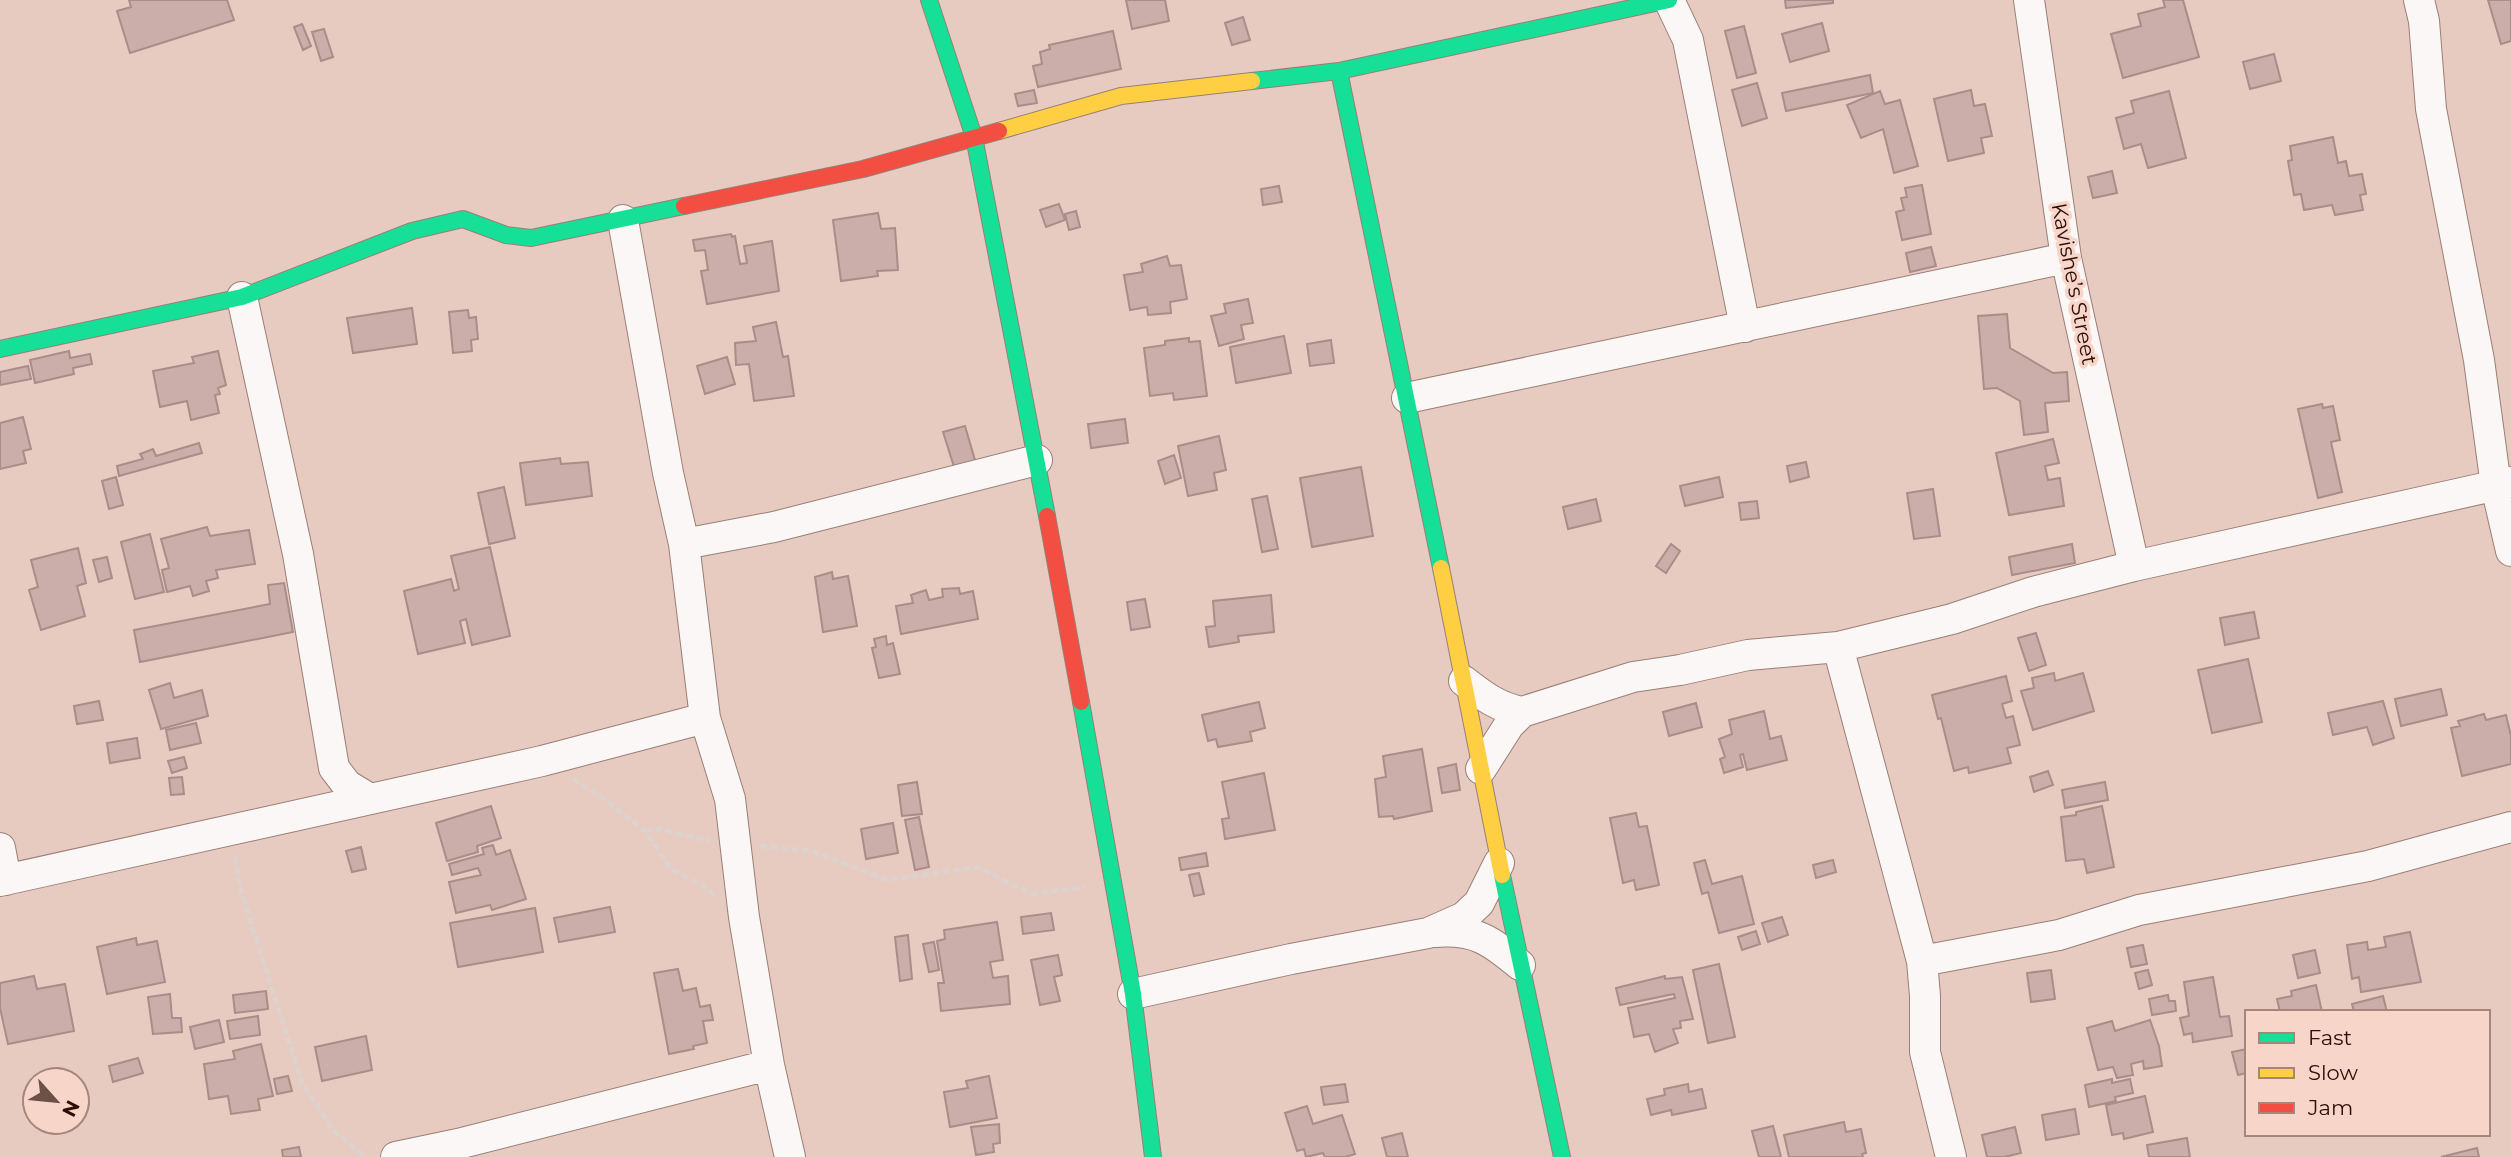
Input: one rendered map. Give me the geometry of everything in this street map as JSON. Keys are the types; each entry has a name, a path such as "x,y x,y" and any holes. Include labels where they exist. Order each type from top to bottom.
{"street":[{"path":"929,0 974,137 1037,460 1133,994 1153,1157"},
{"path":"0,349 242,296 412,231 463,219 506,234 531,237 863,169 1121,96 1339,71 1669,0 1688,40 1745,327"},
{"name":"Kavishe’s Street","path":"2029,0 2066,258 2134,566"},
{"path":"2419,0 2424,21 2431,109 2504,484 2511,551"},
{"path":"1339,71 1465,681 1499,863 1562,1157"},
{"path":"623,220 663,448 684,544 705,718 730,799 744,918 769,1065 790,1157"},
{"path":"1407,398 2066,258"},
{"path":"242,296 298,554 334,768 347,785 370,799"},
{"path":"684,544 774,527 1037,460"},
{"path":"1481,769 1509,724 1522,712 1633,677 1748,655 1838,647 1952,619 2033,592 2134,566 2504,484"},
{"path":"1838,647 1922,961 1925,1052 1951,1157"},
{"path":"1465,681 1489,700 1522,712"},
{"path":"0,848 3,880 542,761 705,718"},
{"path":"1922,961 2059,935 2140,910 2368,866 2511,827"},
{"path":"1428,933 1464,917 1479,903 1499,863"},
{"path":"1133,994 1291,959 1428,933 1459,931 1492,942 1520,965"},
{"path":"396,1157 453,1150 769,1065"}],"path":[{"path":"542,761 600,796 645,831 671,869 699,883 744,918"},
{"path":"645,831 657,829 714,842 812,851 887,880 977,867 1032,894 1072,891 1112,880"},
{"path":"231,831 241,891 302,1083 334,1131 366,1157"}],"building":[{"path":"129,0 227,0 234,20 130,53 117,11 131,7"},
{"path":"1126,0 1165,0 1169,21 1132,29"},
{"path":"1785,0 1833,0 1833,3 1786,8"},
{"path":"2163,0 2183,0 2199,57 2123,78 2111,34 2141,26 2138,14 2165,7"},
{"path":"2488,0 2511,0 2511,41 2501,44"},
{"path":"1243,17 1250,40 1232,45 1225,23"},
{"path":"1822,23 1829,51 1790,62 1782,34"},
{"path":"302,24 311,46 303,50 294,27"},
{"path":"1744,26 1756,73 1737,78 1725,31"},
{"path":"324,29 333,57 321,61 312,32"},
{"path":"1113,31 1121,69 1038,87 1033,66 1042,64 1040,52 1050,49 1049,45"},
{"path":"2274,54 2281,81 2250,89 2243,62"},
{"path":"1870,75 1873,93 1786,111 1782,93"},
{"path":"1757,83 1767,118 1742,126 1732,90"},
{"path":"1034,90 1037,103 1018,106 1015,94"},
{"path":"1971,90 1974,106 1985,104 1992,136 1981,138 1984,153 1948,161 1934,99"},
{"path":"1880,91 1885,104 1900,100 1918,166 1894,173 1883,129 1861,138 1847,105"},
{"path":"2169,91 2186,158 2148,168 2141,144 2124,149 2116,118 2134,113 2131,101"},
{"path":"2333,137 2338,163 2346,161 2349,176 2362,174 2366,194 2360,195 2363,210 2335,215 2332,205 2304,210 2301,194 2294,195 2288,161 2292,160 2290,146"},
{"path":"2112,171 2117,193 2093,198 2088,177"},
{"path":"1922,185 1931,234 1902,240 1896,212 1904,210 1901,198 1907,197 1905,188"},
{"path":"1279,186 1282,202 1263,205 1261,189"},
{"path":"1059,204 1065,220 1046,227 1040,210"},
{"path":"1076,211 1080,227 1069,230 1065,214"},
{"path":"878,213 881,229 895,228 898,270 877,271 878,276 841,281 833,220"},
{"path":"731,234 732,237 735,236 740,264 747,263 744,246 772,241 779,291 707,304 701,271 708,270 705,250 695,251 693,240"},
{"path":"1931,247 1936,266 1910,272 1906,253"},
{"path":"1167,256 1170,266 1181,265 1187,299 1170,302 1171,313 1148,315 1147,307 1130,310 1124,275 1143,272 1141,264"},
{"path":"1248,299 1253,323 1241,325 1244,339 1219,346 1211,316 1226,313 1224,304"},
{"path":"412,308 417,344 353,353 347,318"},
{"path":"468,310 469,318 476,317 478,339 471,340 472,351 453,353 449,312"},
{"path":"2007,314 2010,348 2053,373 2067,372 2069,401 2045,403 2048,432 2024,435 2020,401 1997,388 1984,389 1978,316"},
{"path":"776,322 783,357 788,356 794,396 754,401 749,364 736,365 735,343 756,341 753,327"},
{"path":"1284,336 1291,373 1236,383 1230,347"},
{"path":"1189,338 1189,342 1200,341 1207,396 1174,400 1173,393 1150,396 1144,348 1165,345 1165,341"},
{"path":"1331,340 1334,363 1310,366 1307,344"},
{"path":"69,351 70,358 90,354 92,364 73,368 74,374 35,383 30,360"},
{"path":"218,351 226,385 218,388 220,394 215,395 219,413 191,420 187,401 160,407 153,371 194,363 192,357"},
{"path":"727,357 735,384 705,394 697,366"},
{"path":"28,366 31,379 0,385 0,372"},
{"path":"2322,404 2323,408 2333,406 2340,440 2331,442 2342,492 2318,498 2298,409"},
{"path":"23,417 31,449 23,451 26,463 0,469 0,423"},
{"path":"1125,419 1128,443 1091,448 1088,424"},
{"path":"965,426 977,467 956,473 943,432"},
{"path":"1219,436 1226,470 1214,473 1217,490 1188,496 1178,446"},
{"path":"2053,439 2059,463 2045,466 2048,480 2060,478 2064,506 2009,515 1996,453"},
{"path":"199,443 202,453 119,476 117,466 143,459 140,454 153,449 156,456"},
{"path":"1174,455 1181,478 1165,484 1158,461"},
{"path":"560,458 561,464 588,462 592,496 526,505 520,463"},
{"path":"1806,462 1809,477 1790,482 1787,466"},
{"path":"1361,467 1373,536 1312,547 1300,478"},
{"path":"116,477 123,505 109,509 102,481"},
{"path":"1719,477 1723,497 1685,506 1680,486"},
{"path":"504,487 515,538 489,544 478,493"},
{"path":"1933,489 1940,536 1914,539 1907,493"},
{"path":"1267,496 1278,549 1262,552 1252,499"},
{"path":"1596,499 1601,521 1568,529 1563,507"},
{"path":"1757,501 1759,518 1741,520 1739,503"},
{"path":"207,527 210,536 249,530 255,564 216,570 218,578 206,581 209,591 193,596 190,586 167,592 162,570 169,568 161,539"},
{"path":"150,534 164,592 135,599 121,542"},
{"path":"1671,544 1680,551 1666,573 1656,566"},
{"path":"2072,544 2075,563 2012,575 2009,557"},
{"path":"490,547 510,636 472,645 466,619 460,621 465,643 418,654 404,591 451,579 454,591 459,589 451,556"},
{"path":"78,548 86,583 77,586 85,616 41,630 29,590 38,587 31,560"},
{"path":"107,557 112,578 99,582 93,560"},
{"path":"832,572 833,579 848,576 857,626 823,632 815,577"},
{"path":"284,583 293,632 140,662 134,630 270,604 268,585"},
{"path":"959,588 960,594 973,591 978,619 901,634 896,606 913,603 911,595 926,590 929,600 943,597 942,589"},
{"path":"1271,595 1274,632 1238,636 1239,642 1209,647 1206,627 1215,626 1213,601"},
{"path":"1145,599 1150,627 1131,630 1127,602"},
{"path":"2254,612 2259,638 2225,645 2220,618"},
{"path":"2036,633 2046,665 2029,671 2018,638"},
{"path":"886,636 887,645 893,643 900,674 879,678 872,648 876,647 874,639"},
{"path":"2248,659 2262,722 2212,733 2198,670"},
{"path":"2054,673 2055,681 2083,673 2094,711 2033,730 2021,691 2034,688 2032,678"},
{"path":"2006,676 2012,701 2002,704 2006,718 2013,716 2020,745 2007,748 2011,763 1969,773 1968,767 1954,771 1941,718 1938,719 1932,695"},
{"path":"170,683 174,698 202,690 208,716 161,729 149,690"},
{"path":"2441,689 2447,715 2401,726 2395,699"},
{"path":"99,701 103,720 77,724 74,706"},
{"path":"2383,701 2394,738 2373,745 2367,727 2333,735 2328,713"},
{"path":"1259,702 1265,728 1250,732 1252,741 1218,747 1216,739 1208,741 1202,715"},
{"path":"1696,703 1702,727 1669,736 1663,712"},
{"path":"1764,711 1770,739 1781,736 1787,760 1747,770 1743,754 1740,755 1743,767 1724,773 1720,759 1725,757 1719,739 1732,734 1729,720"},
{"path":"2484,714 2486,720 2506,715 2511,736 2511,764 2462,776 2451,728 2460,726 2458,721"},
{"path":"196,723 201,743 170,750 166,730"},
{"path":"137,738 140,758 110,763 107,743"},
{"path":"1422,749 1432,811 1394,819 1393,816 1379,817 1375,779 1386,777 1383,756"},
{"path":"184,757 187,768 172,773 168,761"},
{"path":"1456,764 1460,790 1442,793 1438,768"},
{"path":"2048,771 2053,785 2034,792 2030,777"},
{"path":"1264,773 1275,830 1225,839 1222,819 1229,818 1222,782"},
{"path":"182,777 184,794 171,795 169,778"},
{"path":"917,782 922,814 902,816 898,785"},
{"path":"2105,782 2108,800 2065,808 2062,790"},
{"path":"491,806 501,838 477,846 478,852 447,861 436,823"},
{"path":"2102,806 2114,867 2087,873 2084,859 2066,861 2061,817"},
{"path":"1636,813 1639,827 1647,826 1659,885 1636,890 1634,880 1623,883 1610,818"},
{"path":"919,817 929,867 915,870 905,820"},
{"path":"893,823 898,853 866,859 861,829"},
{"path":"493,845 496,855 510,850 526,899 492,910 490,905 456,913 449,882 481,875 478,868 452,875 449,864 484,854 482,848"},
{"path":"361,847 366,869 352,872 346,851"},
{"path":"1206,853 1208,866 1181,870 1179,858"},
{"path":"1705,860 1712,884 1742,876 1754,924 1719,933 1708,892 1702,894 1694,863"},
{"path":"1833,860 1836,872 1816,878 1813,865"},
{"path":"1199,873 1204,894 1194,896 1189,875"},
{"path":"610,907 615,932 559,942 554,918"},
{"path":"535,908 543,952 458,967 450,923"},
{"path":"1051,913 1054,930 1023,934 1021,917"},
{"path":"1782,917 1788,935 1768,942 1762,923"},
{"path":"997,922 1003,960 990,962 993,978 1008,976 1010,1004 941,1011 938,983 944,983 937,941 945,939 944,930"},
{"path":"1756,931 1760,944 1742,950 1738,937"},
{"path":"2410,932 2421,982 2361,992 2359,977 2352,979 2347,945 2367,942 2368,950 2386,947 2384,937"},
{"path":"908,935 912,979 900,981 895,937"},
{"path":"136,938 137,945 157,941 165,982 107,994 97,947"},
{"path":"934,942 939,970 929,972 923,944"},
{"path":"2143,945 2147,964 2131,967 2127,948"},
{"path":"2315,950 2320,973 2298,978 2293,955"},
{"path":"1058,955 1062,975 1054,977 1060,1001 1040,1005 1031,960"},
{"path":"1719,964 1735,1037 1708,1043 1693,970"},
{"path":"678,969 683,991 696,988 700,1007 710,1005 713,1020 703,1021 707,1043 693,1046 694,1049 669,1054 654,973"},
{"path":"2051,970 2055,999 2031,1002 2027,973"},
{"path":"2148,970 2152,985 2139,989 2135,973"},
{"path":"34,976 37,989 65,984 74,1031 8,1044 0,1008 0,983"},
{"path":"1665,976 1665,979 1682,977 1693,1019 1680,1021 1681,1028 1673,1029 1678,1043 1655,1052 1649,1034 1634,1037 1628,1008 1675,998 1674,994 1620,1005 1616,988"},
{"path":"2213,977 2220,1017 2229,1016 2232,1036 2193,1042 2192,1033 2184,1035 2180,1018 2189,1016 2184,982"},
{"path":"2316,985 2322,1010 2280,1010 2277,999 2292,996 2291,991"},
{"path":"266,991 268,1009 235,1013 233,995"},
{"path":"170,994 172,1018 181,1018 182,1032 153,1034 148,997"},
{"path":"2168,995 2169,1001 2175,1001 2176,1011 2152,1015 2149,999"},
{"path":"2383,996 2386,1010 2354,1010 2352,1004"},
{"path":"258,1016 260,1035 230,1039 227,1021"},
{"path":"219,1020 224,1042 195,1049 190,1027"},
{"path":"2150,1020 2159,1046 2162,1066 2144,1069 2143,1061 2131,1064 2133,1075 2117,1078 2113,1067 2098,1070 2087,1028 2112,1021 2115,1031"},
{"path":"366,1036 372,1070 322,1081 315,1047"},
{"path":"261,1044 273,1096 258,1099 260,1110 231,1114 228,1096 209,1099 204,1064 235,1059 233,1051"},
{"path":"2245,1049 2245,1073 2238,1075 2232,1052"},
{"path":"138,1058 143,1073 113,1082 109,1066"},
{"path":"288,1076 292,1091 277,1094 274,1079"},
{"path":"989,1076 997,1118 950,1127 944,1092 968,1088 966,1081"},
{"path":"2112,1079 2112,1083 2130,1079 2133,1093 2115,1097 2116,1101 2089,1107 2085,1085"},
{"path":"1345,1084 1348,1102 1324,1105 1321,1087"},
{"path":"1688,1084 1689,1092 1702,1089 1706,1108 1672,1115 1671,1110 1651,1115 1647,1099 1665,1095 1664,1089"},
{"path":"2145,1096 2153,1132 2124,1139 2123,1133 2112,1135 2106,1105"},
{"path":"1307,1106 1313,1124 1342,1115 1355,1154 1325,1157 1323,1153 1306,1157 1304,1149 1297,1151 1285,1113"},
{"path":"2075,1109 2079,1134 2046,1140 2042,1115"},
{"path":"1844,1122 1846,1132 1861,1129 1866,1153 1862,1154 1863,1157 1789,1157 1784,1135"},
{"path":"999,1124 1000,1143 993,1144 994,1152 976,1155 971,1127"},
{"path":"1773,1126 1781,1157 1759,1157 1752,1131"},
{"path":"2015,1127 2021,1153 1987,1157 1982,1135"},
{"path":"1402,1133 1408,1157 1387,1157 1382,1138"},
{"path":"2187,1138 2190,1157 2149,1157 2147,1145"},
{"path":"299,1147 301,1157 283,1157 282,1150"},
{"path":"2477,1148 2479,1157 2441,1157"}],"traffic: fast":[{"path":"929,0 974,137 1047,516"},
{"path":"1252,81 1339,71 1669,0"},
{"path":"1339,71 1441,568"},
{"path":"0,349 242,297 412,231 463,219 506,235 531,238 684,206"},
{"path":"1081,702 1133,994 1153,1157"},
{"path":"1502,875 1562,1157"}],"traffic: slow":[{"path":"999,131 1121,96 1252,81"},
{"path":"1441,568 1502,875"}],"traffic: jam":[{"path":"684,206 863,169 999,131"},
{"path":"1047,516 1081,702"}]}
